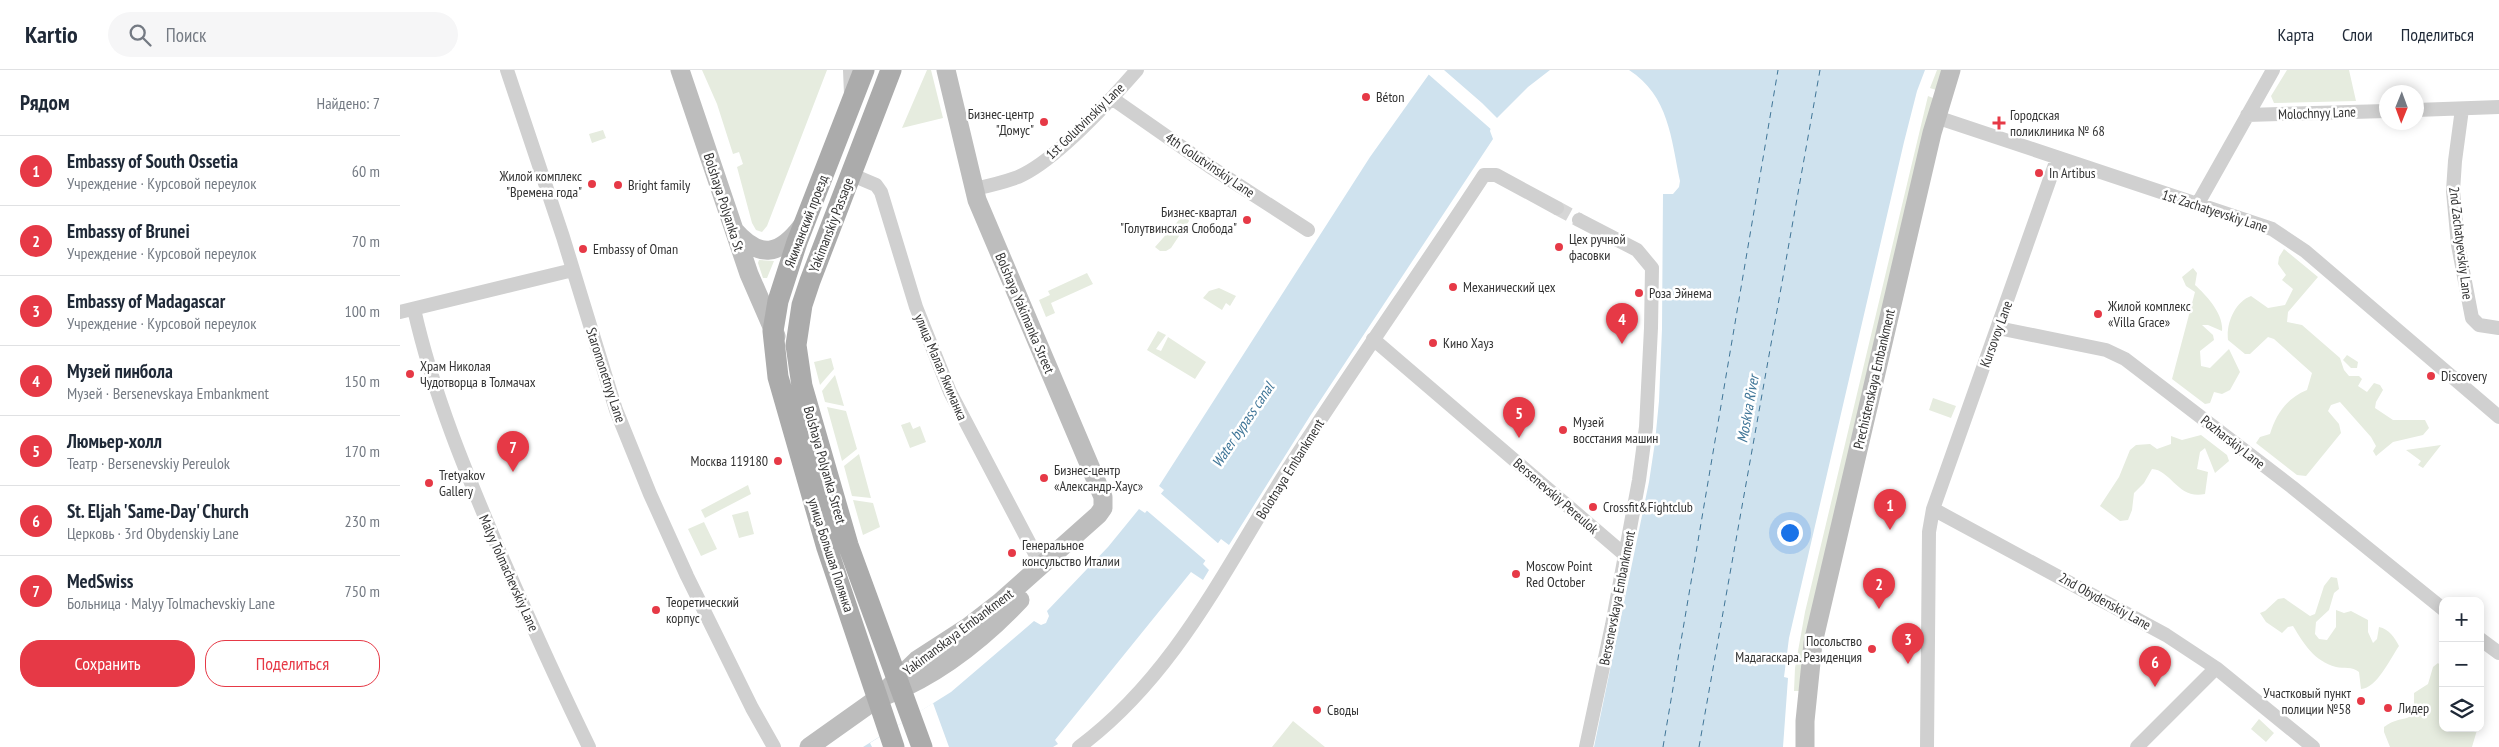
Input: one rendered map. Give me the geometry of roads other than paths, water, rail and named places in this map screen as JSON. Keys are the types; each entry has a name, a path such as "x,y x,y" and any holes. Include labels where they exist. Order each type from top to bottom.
{"main road":[{"name":"Bolshaya Polyanka St","path":"680,70 732,228 759,302 773,331"},
{"name":"Якиманский проезд","path":"778,377 773,331 785,277 864,70"},
{"name":"Yakimanskiy Passage","path":"802,386 796,345 802,306 850,174 891,70"},
{"name":"Bolshaya Yakimanka Street","path":"946,70 982,215 1071,421 1104,504"},
{"name":"Prechistenskaya Embankment","path":"1806,747 1808,690 1817,625 1936,117 1952,70"},
{"path":"732,228 744,241 754,248 763,251 773,250 783,247 791,240 806,220"},
{"name":"улица Большая Полянка","path":"773,331 802,386 850,550 922,747"},
{"name":"улица Большая Полянка","path":"778,377 827,548 891,739"},
{"name":"Yakimanskaya Embankment","path":"809,747 899,684 957,656 977,640 1033,587 1041,565 1098,515 1104,504"},
{"name":"Prechistenskaya Embankment","path":"1808,690 1817,747"}],"street":[{"name":"Staromonetnyy Lane","path":"507,70 573,270 616,410 650,494 733,670 774,747"},
{"path":"850,70 851,105"},
{"name":"1st Golutvinskiy Lane","path":"974,189 1019,176 1048,158 1113,99 1137,70"},
{"path":"2197,205 2273,70"},
{"name":"4th Golutvinskiy Lane","path":"1113,99 1209,166 1308,230"},
{"path":"2424,110 2499,107"},
{"name":"2nd Zachatyevskiy Lane","path":"2462,109 2453,177 2458,245 2472,318 2479,325 2499,328"},
{"name":"Molochnyy Lane","path":"2247,115 2379,111"},
{"name":"1st Zachatyevskiy Lane","path":"1936,117 2057,159 2257,223 2287,238 2499,417"},
{"name":"Kursovoy Lane","path":"1927,747 1929,532 1933,509 2057,159"},
{"name":"улица Малая Якиманка","path":"850,174 876,185 881,192 913,299 950,392 1041,565"},
{"name":"Bolotnaya Embankment","path":"1079,747 1120,713 1152,678 1188,632 1236,558 1282,478 1484,175 1496,175 1556,208"},
{"name":"Bersenevskaya Embankment","path":"1579,220 1637,250 1652,268 1652,328 1646,427 1639,480 1586,747"},
{"path":"400,312 573,270"},
{"name":"Malyy Tolmachevskiy Lane","path":"414,309 448,425 479,504 536,635 589,747"},
{"name":"Pozharskiy Lane","path":"1998,328 2106,350 2125,359 2292,487 2439,606"},
{"name":"Bersenevskiy Pereulok","path":"1374,339 1625,555"},
{"name":"2nd Obydenskiy Lane","path":"1933,509 2166,635 2216,668 2313,747"},
{"path":"2484,642 2499,653"},
{"path":"2146,744 2216,668"}],"water":[{"name":"Water bypass canal","path":"1432,70 1550,70 1528,87 1492,123 1490,131 1493,139 1310,416 1229,545 1221,539 1203,564 1209,570 1203,580 1191,572 1055,740 1058,744 1053,747 863,747 951,692 1034,621 1041,625 1046,623 1049,616 1047,611 1108,547 1139,509 1145,513 1164,490 1159,486 1370,157"},
{"name":"Moskva River","path":"1629,70 1925,70 1917,91 1904,142 1789,638 1784,677 1788,678 1783,747 1594,747 1649,482 1655,442 1662,329 1663,194 1673,194 1679,187 1680,181 1670,134 1660,105 1653,92"}],"tunnel":[{"path":"1557,208 1579,220"}],"place":[{"name":"Béton","path":"1366,97"},
{"name":"Бизнес-центр \"Домус\"","path":"1044,122"},
{"name":"Городская поликлиника № 68","path":"1999,123"},
{"name":"In Artibus","path":"2039,173"},
{"name":"Жилой комплекс \"Времена года\"","path":"592,184"},
{"name":"Bright family","path":"618,185"},
{"name":"Бизнес-квартал \"Голутвинская Слобода\"","path":"1247,220"},
{"name":"Цех ручной фасовки","path":"1559,247"},
{"name":"Embassy of Oman","path":"583,249"},
{"name":"Механический цех","path":"1453,287"},
{"name":"Роза Эйнема","path":"1639,293"},
{"name":"Жилой комплекс «Villa Grace»","path":"2098,314"},
{"name":"Кино Хауз","path":"1433,343"},
{"name":"Музей пинбола","path":"1622,344"},
{"name":"Храм Николая Чудотворца в Толмачах","path":"410,374"},
{"name":"Discovery","path":"2431,376"},
{"name":"Музей восстания машин","path":"1563,430"},
{"name":"Люмьер-холл","path":"1519,438"},
{"name":"Москва 119180","path":"778,461"},
{"name":"MedSwiss","path":"513,472"},
{"name":"Бизнес-центр «Александр-Хаус»","path":"1044,478"},
{"name":"Tretyakov Gallery","path":"429,483"},
{"name":"Crossfit&Fightclub","path":"1593,507"},
{"name":"Embassy of South Ossetia","path":"1890,530"},
{"name":"Генеральное консульство Италии","path":"1012,553"},
{"name":"Moscow Point Red October","path":"1516,574"},
{"name":"Embassy of Brunei","path":"1879,609"},
{"name":"Теоретический корпус","path":"656,610"},
{"name":"Посольство Мадагаскара. Резиденция","path":"1872,649"},
{"name":"Embassy of Madagascar","path":"1908,664"},
{"name":"St. Eljah 'Same-Day' Church","path":"2155,687"},
{"name":"Участковый пункт полиции №58","path":"2361,701"},
{"name":"Лидер","path":"2388,708"},
{"name":"Своды","path":"1317,710"}]}
